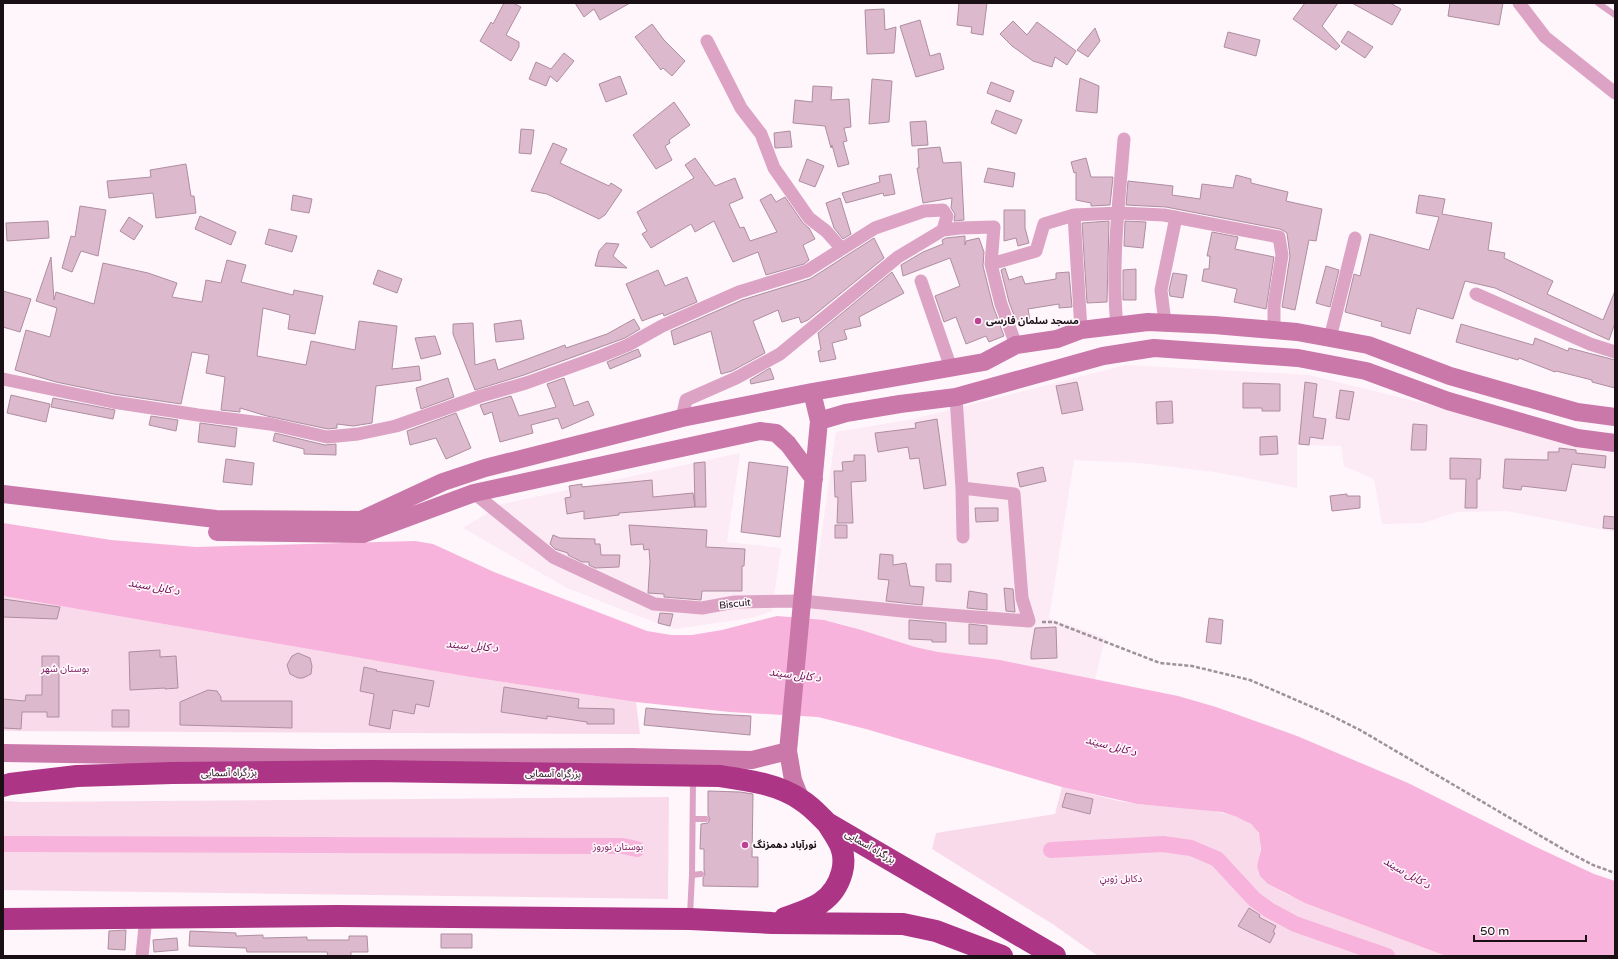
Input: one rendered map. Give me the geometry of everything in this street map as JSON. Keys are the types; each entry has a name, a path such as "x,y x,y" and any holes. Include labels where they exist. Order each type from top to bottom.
{"highway":[{"name":"بزرگراه آسمایی","path":"3,786 77,776 172,773 373,772 693,777 720,776 749,780 780,790 801,800 827,823 1055,956"},
{"path":"772,923 807,911 821,904 836,889 844,864 842,848 827,823"},
{"path":"3,911 24,919"},
{"path":"3,919 337,916 690,918 772,923 904,924 936,931 1002,956"}],"main road":[{"path":"3,494 216,519 360,520 443,482 485,468 682,418 812,392 984,362 1016,345 1058,339 1081,330 1117,327 1148,322 1296,332 1368,345 1450,376 1577,412 1615,417"},
{"path":"819,421 846,413 900,404 956,398 1102,356 1154,348 1217,351 1298,358 1366,371 1448,401 1577,438 1615,443"},
{"path":"801,800 793,780 788,751 819,421 812,392"},
{"path":"3,506 215,532 363,534 474,493 760,430 776,433 788,444 814,479"},
{"path":"3,753 320,758 631,757 752,760 788,751"}],"street":[{"path":"1519,3 1545,37 1615,93"},
{"path":"707,41 741,108 761,134 774,168 809,218 826,231 842,249"},
{"path":"1117,327 1115,301 1124,139"},
{"path":"3,379 113,402 270,424 327,437 358,434 396,426 481,396 526,383 601,356 628,345 662,326 739,292 807,271 875,228 924,211 943,210 947,216 943,230"},
{"path":"991,264 1036,251 1044,224 1074,215 1119,213 1176,217 1279,237 1282,255 1274,305 1274,330"},
{"path":"1074,215 1081,330"},
{"path":"1165,323 1161,290 1176,217"},
{"path":"682,418 686,400 736,378 780,354 898,257 943,230 994,227 991,264 1001,304 1016,345"},
{"path":"1330,338 1355,238"},
{"path":"921,281 951,368"},
{"path":"1476,294 1590,344 1615,352"},
{"path":"956,398 962,488 963,537"},
{"path":"962,488 1014,494 1022,598 1028,621"},
{"name":"Biscuit","path":"474,493 553,557 654,604 702,608 735,602 1028,621"},
{"path":"142,956 146,917"}],"lane":[{"path":"1598,3 1615,16"},
{"path":"690,918 693,777"},
{"path":"693,819 706,819"},
{"path":"692,874 701,874"}],"path":[{"path":"1028,621 1054,622 1160,663 1192,666 1250,680 1326,713 1360,730 1568,852 1593,865 1615,873"}],"shaded area":[{"path":"1126,365 1309,375 1512,425 1615,448 1615,532 1507,511 1457,512 1423,523 1382,524 1374,479 1344,466 1341,446 1297,445 1297,488 1215,472 1141,463 1074,460 1049,618 1105,638 1095,680 1000,660 938,652 915,647 842,624 804,618 815,581 836,432 914,419"},
{"path":"740,453 727,542 781,548 772,611 751,618 674,629 567,588 463,528 502,504"}],"green space":[{"name":"بوستان شهر","path":"3,596 470,677 636,702 640,734 3,731"},
{"name":"دکابل ژوبڼ","path":"1062,787 1128,803 1199,809 1217,812 1246,821 1255,828 1260,836 1257,866 1268,884 1288,895 1446,956 1098,956 1054,925 932,849 936,833 1055,814"},
{"name":"بوستان نوروز","path":"669,797 668,899 3,890 3,801"}],"water":[{"name":"د کابل سيند","path":"3,523 111,540 196,547 415,541 433,544 494,572 647,631 671,635 692,635 722,630 777,616 824,620 915,647 938,652 1000,660 1178,696 1216,707 1297,736 1408,783 1534,846 1594,874 1615,881 1615,956 1446,956 1305,903 1268,884 1260,876 1257,866 1261,849 1259,833 1251,824 1237,817 1222,812 1137,804 1062,787 866,729 818,717 730,712 636,702 470,677 3,596"}],"building":[{"path":"504,3 513,3 521,7 506,35 519,42 519,47 511,61 480,41 491,22 493,24"},
{"path":"575,3 630,3 600,20 594,9 584,17"},
{"path":"959,3 987,3 983,35 971,33 972,27 957,25"},
{"path":"1305,3 1338,3 1322,26 1340,46 1336,50 1293,19"},
{"path":"1352,3 1390,3 1401,9 1392,25"},
{"path":"1450,3 1503,3 1499,25 1448,16"},
{"path":"884,9 885,30 896,27 894,53 867,54 865,10"},
{"path":"920,20 930,56 940,53 944,69 916,77 900,26"},
{"path":"1013,21 1027,35 1037,22 1076,51 1067,65 1055,57 1052,67 1033,61 1012,46 1000,34"},
{"path":"652,24 664,40 685,61 672,76 663,68 661,70 635,37"},
{"path":"1095,28 1100,41 1088,57 1077,50"},
{"path":"1348,31 1373,47 1365,58 1341,42"},
{"path":"1228,32 1260,40 1256,56 1224,47"},
{"path":"564,53 574,61 557,82 550,76 546,86 529,79 536,62 551,69"},
{"path":"620,76 627,94 606,102 599,84"},
{"path":"1080,78 1099,86 1097,113 1076,111"},
{"path":"872,79 892,81 889,122 869,124"},
{"path":"991,82 1014,91 1010,102 987,93"},
{"path":"813,86 832,87 831,100 849,99 851,127 844,128 847,141 843,142 849,164 838,167 825,126 793,123 795,100 812,102"},
{"path":"674,102 690,125 669,140 670,143 665,146 672,160 656,169 633,135"},
{"path":"996,110 1022,120 1016,134 991,123"},
{"path":"926,121 928,145 912,146 910,122"},
{"path":"521,129 534,130 531,154 519,153"},
{"path":"790,131 792,147 775,148 774,133"},
{"path":"553,143 567,149 560,163 609,186 611,183 622,190 605,215 599,219 547,194 531,191"},
{"path":"940,147 943,163 961,162 964,220 954,221 955,214 951,208 952,198 923,203 917,168 919,168 918,149"},
{"path":"695,158 715,186 735,178 743,198 729,204 740,228 744,227 750,241 777,232 760,200 771,194 776,202 785,197 803,223 809,228 815,239 803,245 809,260 804,264 766,275 758,252 733,262 714,221 695,232 691,224 651,248 642,234 647,231 637,212 694,178 685,165"},
{"path":"1086,158 1091,177 1113,177 1110,205 1091,206 1091,203 1076,200 1076,172 1074,173 1071,162"},
{"path":"807,159 824,166 815,187 799,181"},
{"path":"186,164 191,196 194,196 196,213 156,218 153,193 109,198 107,181 151,177 150,170"},
{"path":"988,168 1015,173 1013,187 984,182"},
{"path":"891,174 895,194 884,196 883,193 846,203 842,193 880,182 879,176"},
{"path":"1236,175 1251,179 1251,183 1288,192 1286,201 1322,209 1316,241 1309,240 1295,310 1282,307 1290,256 1287,233 1284,231 1166,207 1126,205 1128,181 1173,186 1172,195 1200,199 1202,184 1233,188"},
{"path":"293,195 312,199 309,213 291,210"},
{"path":"1419,195 1445,199 1442,214 1492,223 1488,250 1505,253 1504,258 1553,281 1547,294 1603,320 1615,291 1615,323 1609,340 1495,288 1465,281 1453,319 1417,308 1410,334 1381,326 1382,322 1345,312 1354,274 1360,276 1370,234 1429,250 1439,217 1416,213"},
{"path":"840,198 851,234 843,239 834,228 826,203"},
{"path":"80,206 106,210 98,256 81,251 72,272 62,268 71,236 75,237"},
{"path":"1004,210 1025,210 1025,228 1029,243 1018,246 1016,238 1004,241"},
{"path":"200,216 236,232 231,245 195,229"},
{"path":"129,217 143,226 134,240 120,231"},
{"path":"48,221 49,238 7,241 6,223"},
{"path":"1109,221 1107,302 1087,303 1082,223"},
{"path":"1125,221 1146,222 1143,248 1124,246"},
{"path":"269,229 297,236 292,252 265,244"},
{"path":"1212,232 1238,237 1235,249 1274,257 1266,309 1234,302 1237,289 1202,281 1204,269 1209,269 1210,256 1207,256"},
{"path":"965,236 965,245 966,241 979,238 984,252 983,266 993,306 1004,336 989,342 986,336 966,344 956,317 944,322 935,296 960,286 950,258 903,276 901,265 923,252 943,244 942,240 946,238"},
{"path":"874,238 884,258 808,320 801,323 799,317 782,322 778,310 753,321 765,353 732,371 721,374 711,331 674,345 671,331 742,300 810,279"},
{"path":"606,243 619,244 613,256 627,268 595,266 599,251"},
{"path":"51,257 54,300 56,292 94,304 103,263 148,273 177,283 172,297 202,302 206,280 221,283 227,260 246,265 241,282 293,295 294,290 323,296 315,334 288,329 290,315 263,308 257,356 306,365 311,341 355,350 359,321 397,326 392,369 419,366 421,380 376,386 372,423 353,426 337,424 337,428 328,429 267,416 240,408 240,412 221,410 225,377 206,373 209,355 192,352 181,404 114,394 56,382 15,370 26,330 50,337 57,308 36,301"},
{"path":"1326,266 1339,270 1330,307 1316,303"},
{"path":"1005,268 1009,280 1022,276 1025,284 1056,279 1056,273 1069,272 1072,307 1059,308 1059,304 1028,309 1030,320 1017,323 1009,302 1001,270"},
{"path":"1136,269 1136,300 1123,300 1123,270"},
{"path":"378,270 402,279 397,293 373,284"},
{"path":"658,270 665,286 687,277 697,302 664,316 663,313 642,321 626,284"},
{"path":"892,272 904,293 859,317 861,326 844,330 847,339 832,343 836,359 820,362 818,351 821,350 818,333"},
{"path":"1173,273 1187,275 1183,298 1170,296 1169,290"},
{"path":"3,291 31,299 20,332 3,327"},
{"path":"634,319 640,329 625,338 524,375 475,390 453,334 453,324 473,323 475,365 495,359 498,370 565,345 566,348 607,334"},
{"path":"521,320 524,339 496,342 494,324"},
{"path":"1461,324 1533,345 1535,338 1568,351 1569,348 1615,360 1615,388 1592,382 1592,380 1555,372 1519,358 1518,360 1456,342"},
{"path":"435,336 441,354 421,359 415,338"},
{"path":"638,349 641,356 610,369 607,362"},
{"path":"770,368 774,379 751,384 750,380"},
{"path":"448,378 454,397 421,409 416,388"},
{"path":"564,378 574,406 588,401 594,415 562,429 558,418 531,425 533,433 500,442 492,412 484,415 480,405 511,396 519,416 556,407 547,384"},
{"path":"1077,382 1083,410 1062,414 1056,386"},
{"path":"1305,382 1317,384 1313,417 1326,419 1323,439 1310,437 1309,445 1299,444"},
{"path":"1243,383 1280,384 1280,411 1262,411 1262,408 1243,408"},
{"path":"1340,390 1354,392 1349,420 1336,418"},
{"path":"11,395 50,404 46,422 7,413"},
{"path":"53,398 115,410 113,419 51,407"},
{"path":"1172,401 1173,423 1157,424 1156,402"},
{"path":"456,413 471,448 446,459 436,438 410,445 407,431"},
{"path":"151,416 178,420 176,431 149,425"},
{"path":"937,419 946,485 924,489 919,458 910,459 908,447 878,452 875,433 916,428 915,423"},
{"path":"200,423 237,428 235,447 198,442"},
{"path":"1413,424 1427,425 1426,450 1411,450"},
{"path":"275,433 325,445 336,444 336,455 304,454 304,449 273,441"},
{"path":"1277,436 1278,454 1260,455 1260,437"},
{"path":"1559,448 1576,450 1576,453 1606,456 1605,468 1572,464 1566,491 1522,486 1521,490 1503,488 1505,459 1548,460 1548,452 1559,452"},
{"path":"854,455 865,455 866,481 851,482 853,523 837,523 838,497 835,497 834,471 843,471 842,462 854,461"},
{"path":"1450,458 1481,459 1480,479 1477,479 1477,508 1465,508 1466,479 1450,479"},
{"path":"226,459 254,463 252,485 223,482"},
{"path":"705,462 706,507 695,507 694,463"},
{"path":"749,462 788,467 780,537 741,532"},
{"path":"1043,467 1046,481 1020,487 1017,473"},
{"path":"652,480 653,497 693,493 695,507 619,513 619,515 584,519 584,511 567,514 565,498 571,497 569,486 582,484 582,487"},
{"path":"1347,494 1347,496 1360,496 1360,508 1332,511 1330,496"},
{"path":"975,508 998,508 998,521 976,522"},
{"path":"1604,516 1615,517 1615,529 1603,528"},
{"path":"629,525 707,530 706,547 745,549 744,566 742,566 742,591 702,591 701,600 664,597 664,594 648,593 650,562 649,549 644,550 643,544 631,545"},
{"path":"835,525 847,525 847,538 835,538"},
{"path":"553,535 560,538 595,539 595,544 600,544 601,555 620,555 619,567 595,568 589,565 589,562 582,562 568,555 568,553 555,549 550,544"},
{"path":"880,554 893,555 893,565 906,563 910,586 924,587 922,605 886,601 889,580 878,579"},
{"path":"936,564 951,564 951,582 936,581"},
{"path":"1004,588 1013,589 1015,612 1006,611"},
{"path":"969,591 987,594 987,610 967,608"},
{"path":"3,599 60,607 57,619 3,617"},
{"path":"660,613 673,614 670,626 658,623"},
{"path":"1209,618 1223,620 1221,644 1206,642"},
{"path":"909,620 946,623 946,642 909,639"},
{"path":"969,624 987,626 987,644 969,644"},
{"path":"1056,627 1057,658 1031,659 1035,628"},
{"path":"160,650 160,657 176,656 178,688 130,690 129,652"},
{"path":"298,653 310,658 312,666 311,674 303,678 298,678 290,674 287,665 292,656"},
{"path":"42,656 59,656 59,717 47,717 47,712 22,712 21,729 3,728 3,699 25,701 26,695 42,695"},
{"path":"364,667 377,670 376,671 434,681 429,707 416,704 414,714 393,710 390,729 369,725 374,694 360,691"},
{"path":"504,687 579,699 578,708 614,709 614,724 587,724 587,722 547,716 547,719 501,712"},
{"path":"208,690 217,691 221,697 221,701 292,701 292,728 180,725 180,702"},
{"path":"646,708 751,716 750,735 644,725"},
{"path":"112,710 129,710 129,727 112,727"},
{"path":"708,791 753,794 752,857 758,857 758,887 703,886 703,878 705,874 704,849 700,849 701,824 708,823 710,819 708,815"},
{"path":"1066,793 1093,799 1090,814 1062,807"},
{"path":"1249,908 1260,915 1259,917 1276,926 1273,932 1275,933 1270,943 1238,926"},
{"path":"126,930 125,950 108,949 109,931"},
{"path":"190,931 236,933 236,936 263,935 263,938 307,937 307,940 349,940 349,936 367,936 368,952 351,952 351,956 328,956 327,952 247,952 246,948 189,946"},
{"path":"441,934 472,934 472,948 441,948"},
{"path":"177,938 178,950 154,952 153,940"}],"waterway":[{"path":"3,844 623,846 637,849"},
{"path":"1051,850 1163,844 1191,848 1217,859 1254,899 1269,910 1295,924 1387,956"}],"place":[{"name":"مسجد سلمان فارسی","path":"978,321"},
{"name":"نورآباد دهمزنگ","path":"745,845"}]}
